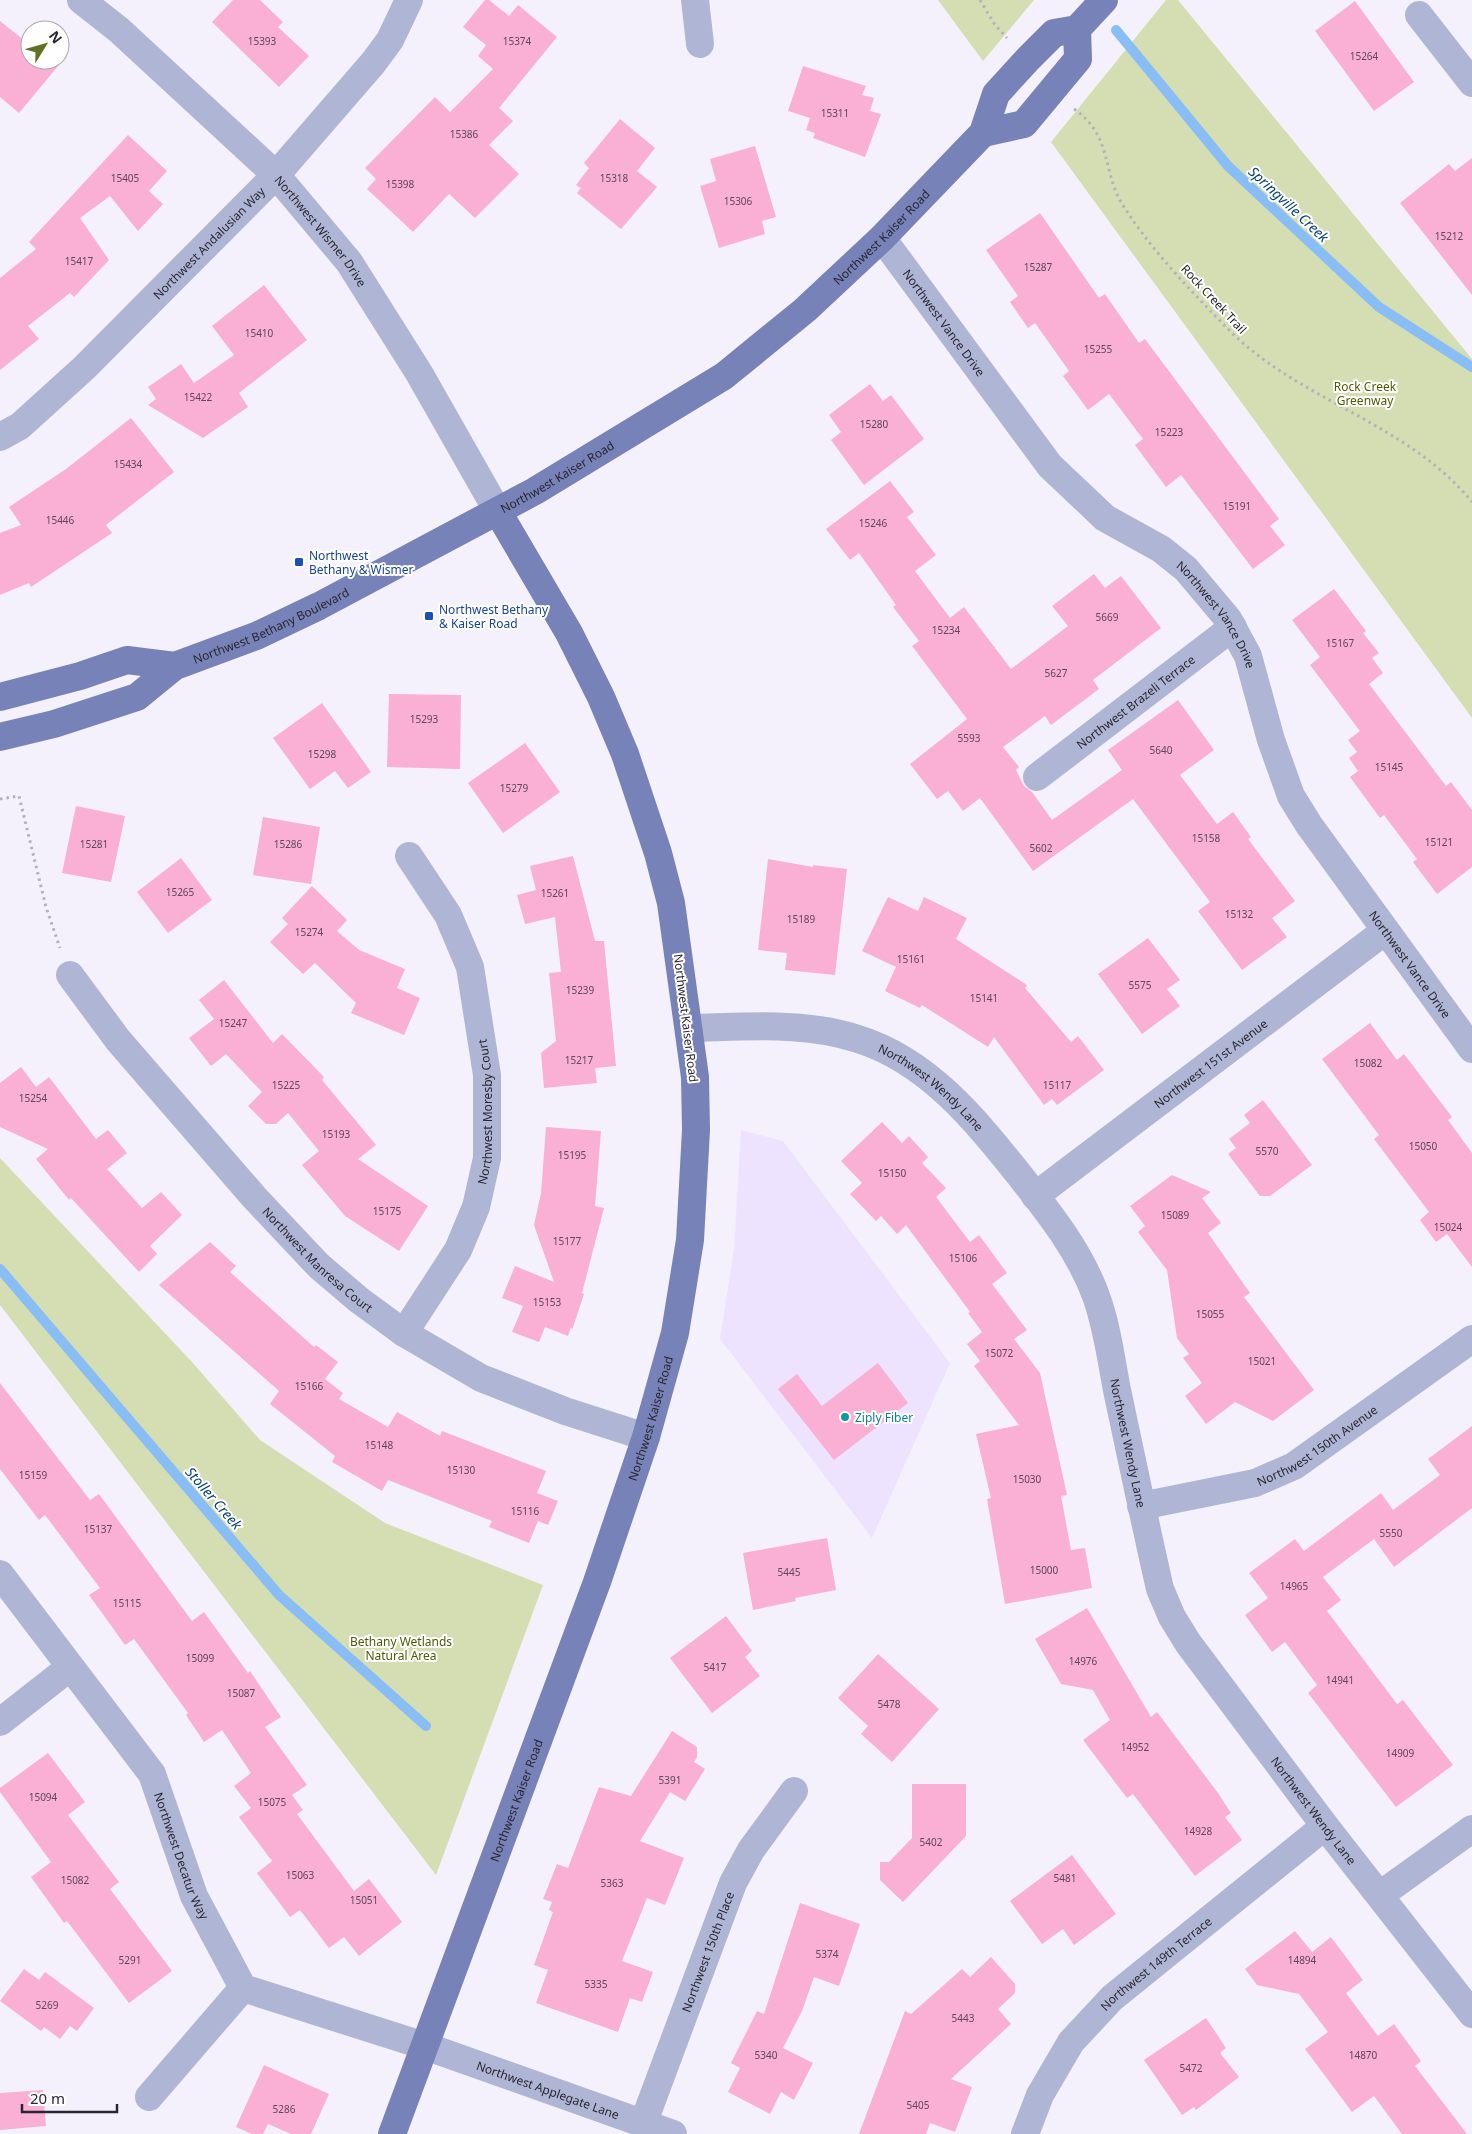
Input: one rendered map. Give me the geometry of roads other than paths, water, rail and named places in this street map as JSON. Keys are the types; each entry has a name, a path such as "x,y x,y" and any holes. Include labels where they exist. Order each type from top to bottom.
{"main road":[{"path":"983,133 1024,124 1078,59 1077,29 1104,0"},
{"name":"Northwest Kaiser Road","path":"392,2134 597,1582 646,1437 675,1333 690,1240 696,1130 695,1077 671,903 658,853 624,754 601,696 569,633 498,512 724,376 805,310 882,238 983,133 996,94 1028,59 1054,33 1077,29"},
{"name":"Northwest Bethany Boulevard","path":"0,737 54,724 137,697 175,666 256,636 319,606 498,512"},
{"name":"Northwest Bethany Boulevard","path":"0,697 80,676 127,660 175,666"}],"street":[{"name":"Northwest Wismer Drive","path":"81,0 119,30 276,175 348,262 382,312 498,512"},
{"name":"Northwest Andalusian Way","path":"0,437 20,426 84,368 276,175 373,63 390,40 409,0"},
{"path":"695,0 700,44"},
{"path":"1419,15 1472,83"},
{"name":"Northwest Vance Drive","path":"882,238 1050,466 1105,518 1161,549 1186,569 1233,628 1255,676 1271,740 1291,796 1385,931 1472,1049"},
{"name":"Northwest Brazeli Terrace","path":"1037,778 1233,628"},
{"name":"Northwest Moresby Court","path":"404,1333 458,1250 476,1207 487,1158 487,1075 470,968 448,915 409,856"},
{"name":"Northwest 151st Avenue","path":"1035,1196 1385,931"},
{"name":"Northwest Manresa Court","path":"70,975 118,1040 254,1197 319,1266 359,1300 404,1333 481,1378 565,1411 646,1437"},
{"name":"Northwest Wendy Lane","path":"689,1028 802,1028 859,1039 917,1068 980,1126 1067,1239 1096,1296 1160,1589 1172,1617 1188,1643 1325,1826 1472,2014"},
{"name":"Northwest 150th Avenue","path":"1141,1506 1254,1483 1294,1466 1472,1338"},
{"name":"Northwest Decatur Way","path":"0,1574 69,1668 152,1774 194,1896 243,1988"},
{"path":"0,1722 69,1668"},
{"name":"Northwest 150th Place","path":"643,2124 733,1883 752,1850 794,1791"},
{"name":"Northwest 149th Terrace","path":"1025,2134 1040,2095 1071,2042 1112,1998 1325,1826"},
{"path":"1380,1895 1472,1829"},
{"path":"149,2097 243,1988 424,2046"},
{"name":"Northwest Applegate Lane","path":"424,2046 673,2134"}],"waterway":[{"name":"Springville Creek","path":"1116,30 1228,166 1379,307 1472,367"},
{"name":"Stoller Creek","path":"0,1269 279,1595 426,1726"}],"place":[{"name":"Northwest Bethany & Wismer","path":"299,562"},
{"name":"Northwest Bethany & Kaiser Road","path":"429,616"},
{"name":"Ziply Fiber","path":"845,1417"}],"park label":[{"name":"Rock Creek Greenway","path":"1365,393"},
{"name":"Bethany Wetlands Natural Area","path":"401,1648"}]}
